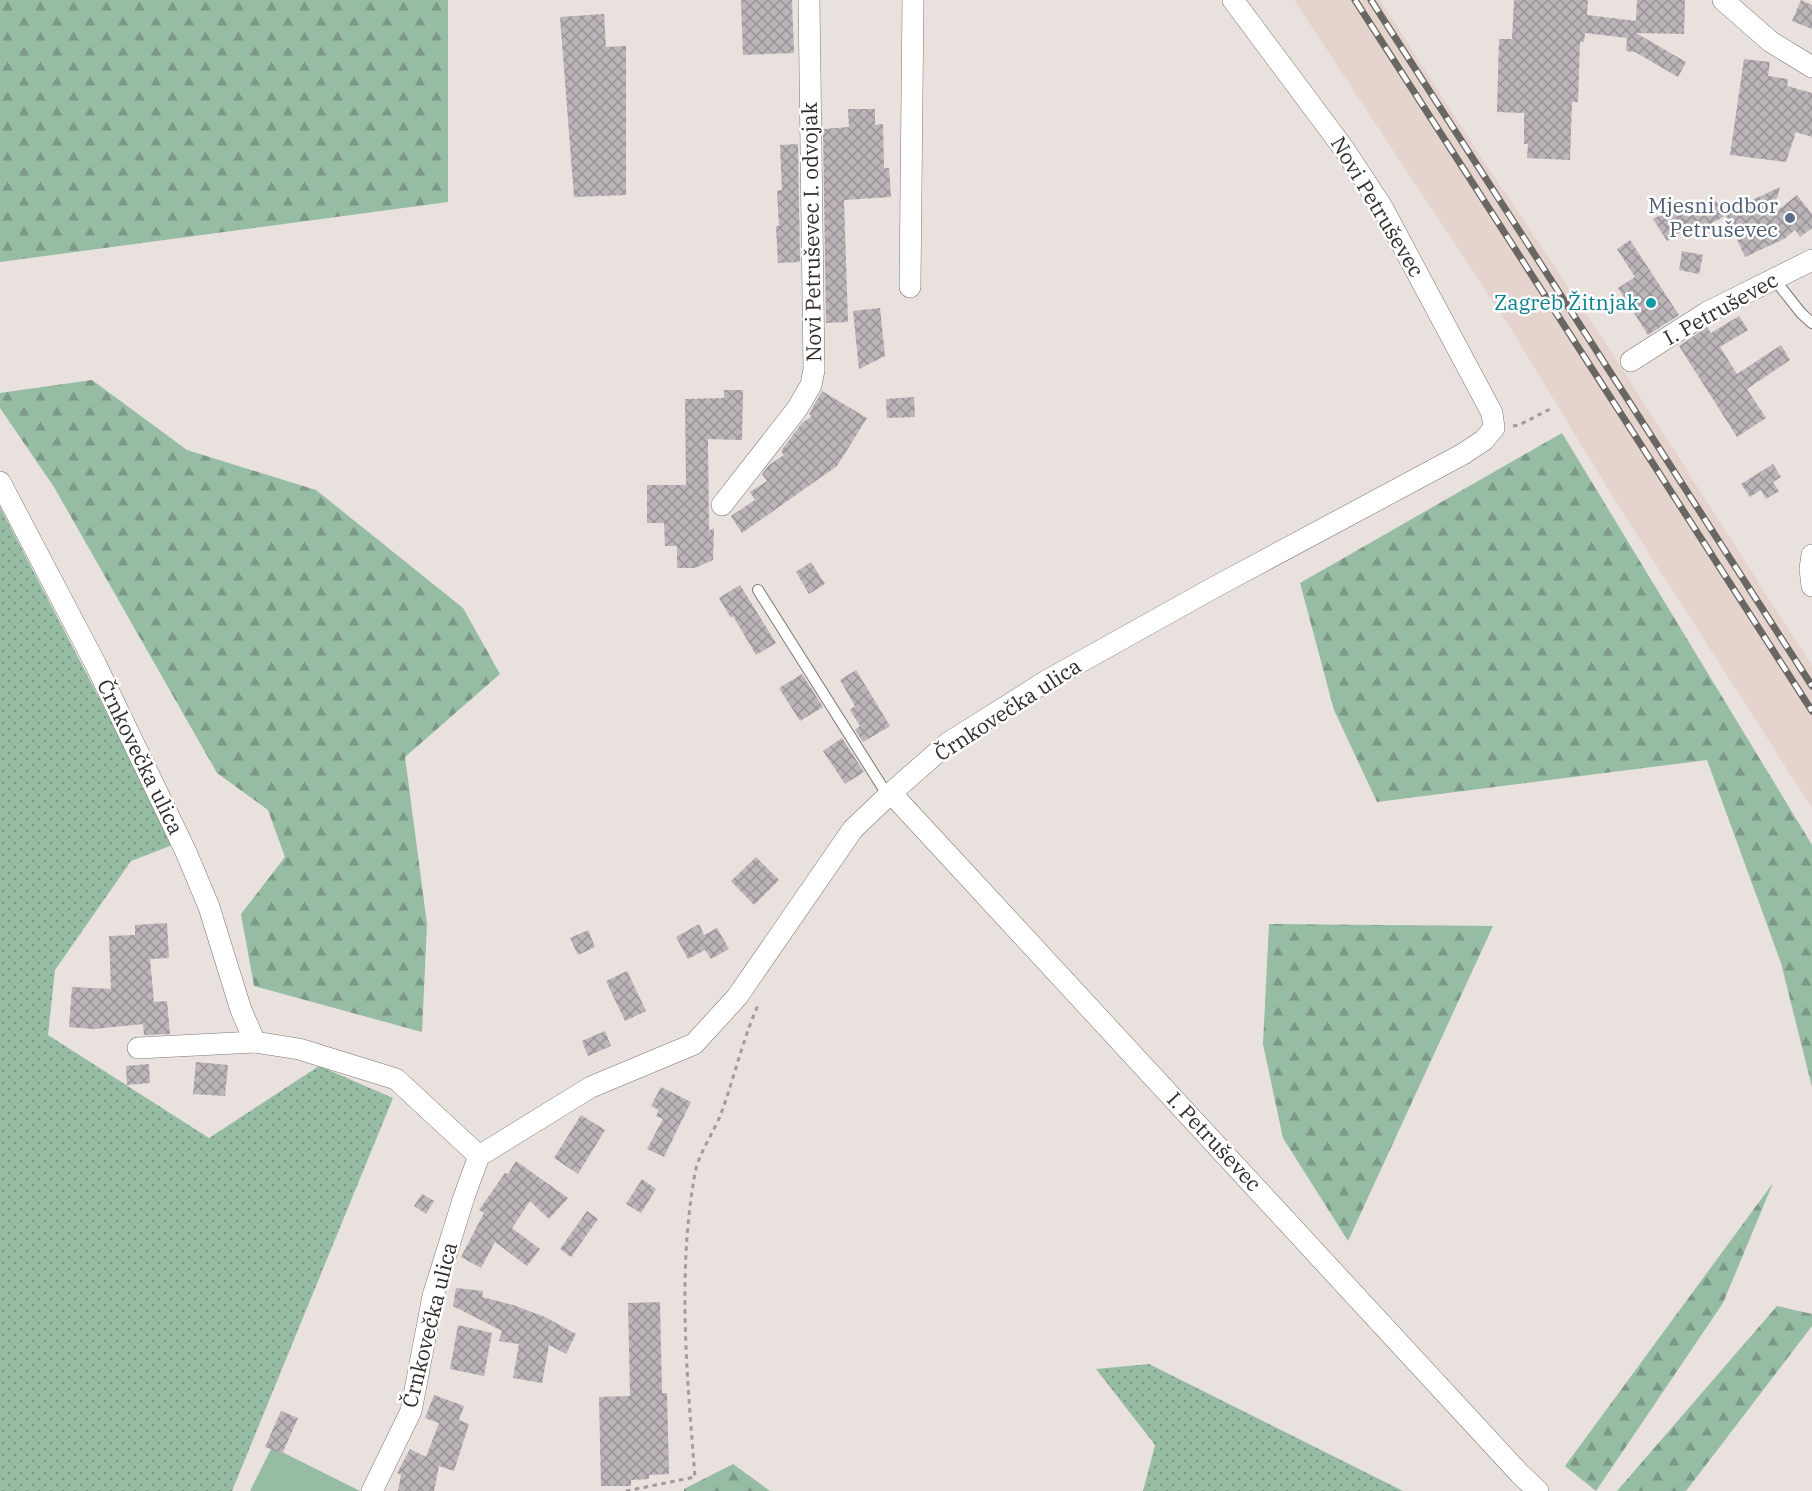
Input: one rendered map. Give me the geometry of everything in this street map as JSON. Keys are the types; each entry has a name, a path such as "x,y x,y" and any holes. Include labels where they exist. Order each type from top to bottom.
{"street":[{"name":"Novi Petruševec I. odvojak","path":"722,506 797,409 811,385 814,370 809,0"},
{"path":"910,287 913,0"},
{"name":"Novi Petruševec","path":"1233,0 1344,149 1382,207 1492,413 1494,428"},
{"path":"1723,0 1771,42 1812,68"},
{"name":"I. Petruševec","path":"1630,361 1706,313 1812,260"},
{"name":"Črnkovečka ulica","path":"372,1491 411,1411 434,1296 479,1156 591,1087 694,1044 737,998 853,829 948,743 1048,680 1213,588 1463,454 1484,440 1494,428"},
{"name":"Črnkovečka ulica","path":"0,482 95,663 186,852 209,908 241,1010 255,1042"},
{"path":"1812,555 1810,569 1812,586"},
{"name":"I. Petruševec","path":"889,794 1538,1491"},
{"path":"138,1048 255,1042 299,1049 396,1079 479,1156"}],"lane":[{"path":"1775,280 1801,313 1812,323"},
{"path":"758,590 889,794"}],"path":[{"path":"1494,428 1519,425 1552,408"},
{"path":"626,1491 695,1477 685,1350 686,1236 696,1170 722,1112 749,1025 763,993"}],"shaded area":[{"name":"Zagreb Žitnjak","path":"1294,0 1380,0 1479,154 1610,350 1812,666 1812,808 1616,502 1511,329"}],"green space":[{"path":"0,0 448,0 448,202 0,262"},
{"path":"92,380 187,450 316,490 463,608 500,674 405,757 427,924 422,1032 254,986 241,914 285,857 268,810 217,773 54,487 0,408 0,393"},
{"path":"1562,433 1812,845 1812,1087 1781,963 1707,760 1377,802 1334,710 1300,583"},
{"path":"0,507 175,844 131,861 55,970 48,1035 209,1138 319,1066 393,1098 232,1491 0,1491"},
{"path":"1269,924 1493,926 1348,1241 1283,1138 1263,1044"},
{"path":"1773,1183 1723,1303 1596,1491 1565,1466"},
{"path":"1777,1306 1812,1314 1812,1326 1686,1491 1617,1491"},
{"path":"1149,1364 1403,1491 1143,1491 1155,1445 1096,1369"},
{"path":"272,1447 360,1491 250,1491"},
{"path":"733,1464 770,1491 684,1491 684,1489"}],"building":[{"path":"741,0 792,0 794,53 743,55"},
{"path":"1514,0 1588,0 1587,15 1636,21 1637,0 1685,0 1684,34 1636,33 1686,62 1678,77 1635,52 1626,51 1627,38 1585,33 1584,42 1580,42 1578,102 1572,102 1570,160 1527,158 1528,144 1524,144 1524,113 1497,112 1499,39 1512,39"},
{"path":"1801,0 1812,5 1812,29 1792,21"},
{"path":"604,14 606,47 626,46 626,195 574,197 560,17"},
{"path":"1744,59 1770,62 1768,76 1788,79 1787,86 1812,93 1812,137 1796,132 1786,162 1730,155"},
{"path":"848,109 875,109 875,125 883,124 884,168 889,168 891,197 844,200 848,322 826,323 823,129 849,127"},
{"path":"798,144 800,262 778,263 777,191 782,190 780,145"},
{"path":"1780,187 1772,215 1797,195 1812,214 1812,228 1800,237 1795,230 1784,239 1745,257 1725,213"},
{"path":"1716,201 1725,216 1684,238 1686,229 1667,241 1653,219 1680,204 1688,217"},
{"name":"Zagreb Žitnjak","path":"1630,240 1679,315 1648,335 1618,288 1635,277 1617,249"},
{"path":"1682,251 1703,255 1699,274 1679,270"},
{"path":"880,308 885,356 859,369 853,311"},
{"path":"1739,316 1748,330 1720,347 1737,374 1781,345 1790,360 1747,389 1766,418 1737,437 1679,346 1707,327 1711,333"},
{"path":"724,390 743,390 742,440 708,439 709,531 714,528 713,560 695,568 677,568 677,546 665,546 664,523 647,523 647,485 686,485 685,399 724,398"},
{"path":"822,391 867,418 837,466 742,533 731,516 755,500 750,492 767,481 762,474 769,465 784,455 781,451 802,423 812,416 809,414"},
{"path":"914,397 915,417 887,418 886,399"},
{"path":"1773,464 1781,477 1773,482 1779,491 1766,499 1761,490 1750,497 1741,484"},
{"path":"811,562 825,584 809,594 796,572"},
{"path":"740,585 776,643 756,655 733,616 731,618 719,598"},
{"path":"856,670 890,726 863,742 855,730 860,726 850,710 855,706 840,680"},
{"path":"802,674 823,707 800,721 779,688"},
{"path":"842,738 864,772 845,784 823,751"},
{"path":"756,857 779,880 754,905 731,881"},
{"path":"167,923 169,958 150,959 154,1002 167,1001 170,1034 144,1035 143,1024 94,1029 69,1027 72,987 111,989 109,936 135,935 135,925"},
{"path":"699,924 704,935 717,928 729,949 711,959 705,950 688,959 676,937"},
{"path":"588,930 595,947 578,955 570,938"},
{"path":"627,971 646,1011 625,1021 606,981"},
{"path":"605,1031 611,1046 588,1056 582,1041"},
{"path":"196,1062 228,1065 225,1096 193,1094"},
{"path":"149,1064 150,1083 127,1085 126,1066"},
{"path":"661,1087 691,1102 664,1157 647,1149 663,1119 656,1116 659,1110 651,1106"},
{"path":"581,1115 605,1130 578,1174 554,1158"},
{"path":"516,1161 568,1198 549,1219 530,1201 512,1228 540,1249 527,1266 495,1242 481,1268 461,1257 484,1213 479,1210"},
{"path":"642,1179 656,1189 641,1213 626,1204"},
{"path":"422,1194 434,1201 426,1214 414,1206"},
{"path":"587,1211 598,1219 571,1257 560,1249"},
{"path":"456,1288 483,1291 482,1297 545,1317 576,1334 566,1354 549,1345 542,1383 513,1378 519,1344 499,1341 502,1331 453,1306"},
{"path":"660,1302 662,1393 667,1393 669,1474 649,1475 649,1479 631,1480 631,1486 601,1486 599,1397 630,1396 628,1303"},
{"path":"458,1325 492,1333 484,1376 450,1369"},
{"path":"434,1395 464,1406 459,1420 469,1424 454,1471 439,1466 434,1491 398,1491 401,1475 397,1473 410,1449 426,1457 439,1423 425,1418"},
{"path":"281,1411 298,1418 282,1454 265,1447"}],"railway":[{"path":"1355,0 1812,711"},
{"path":"1371,0 1812,686"}],"place":[{"name":"Mjesni odbor Petruševec","path":"1790,218"},
{"name":"Zagreb Žitnjak","path":"1651,303"}]}
